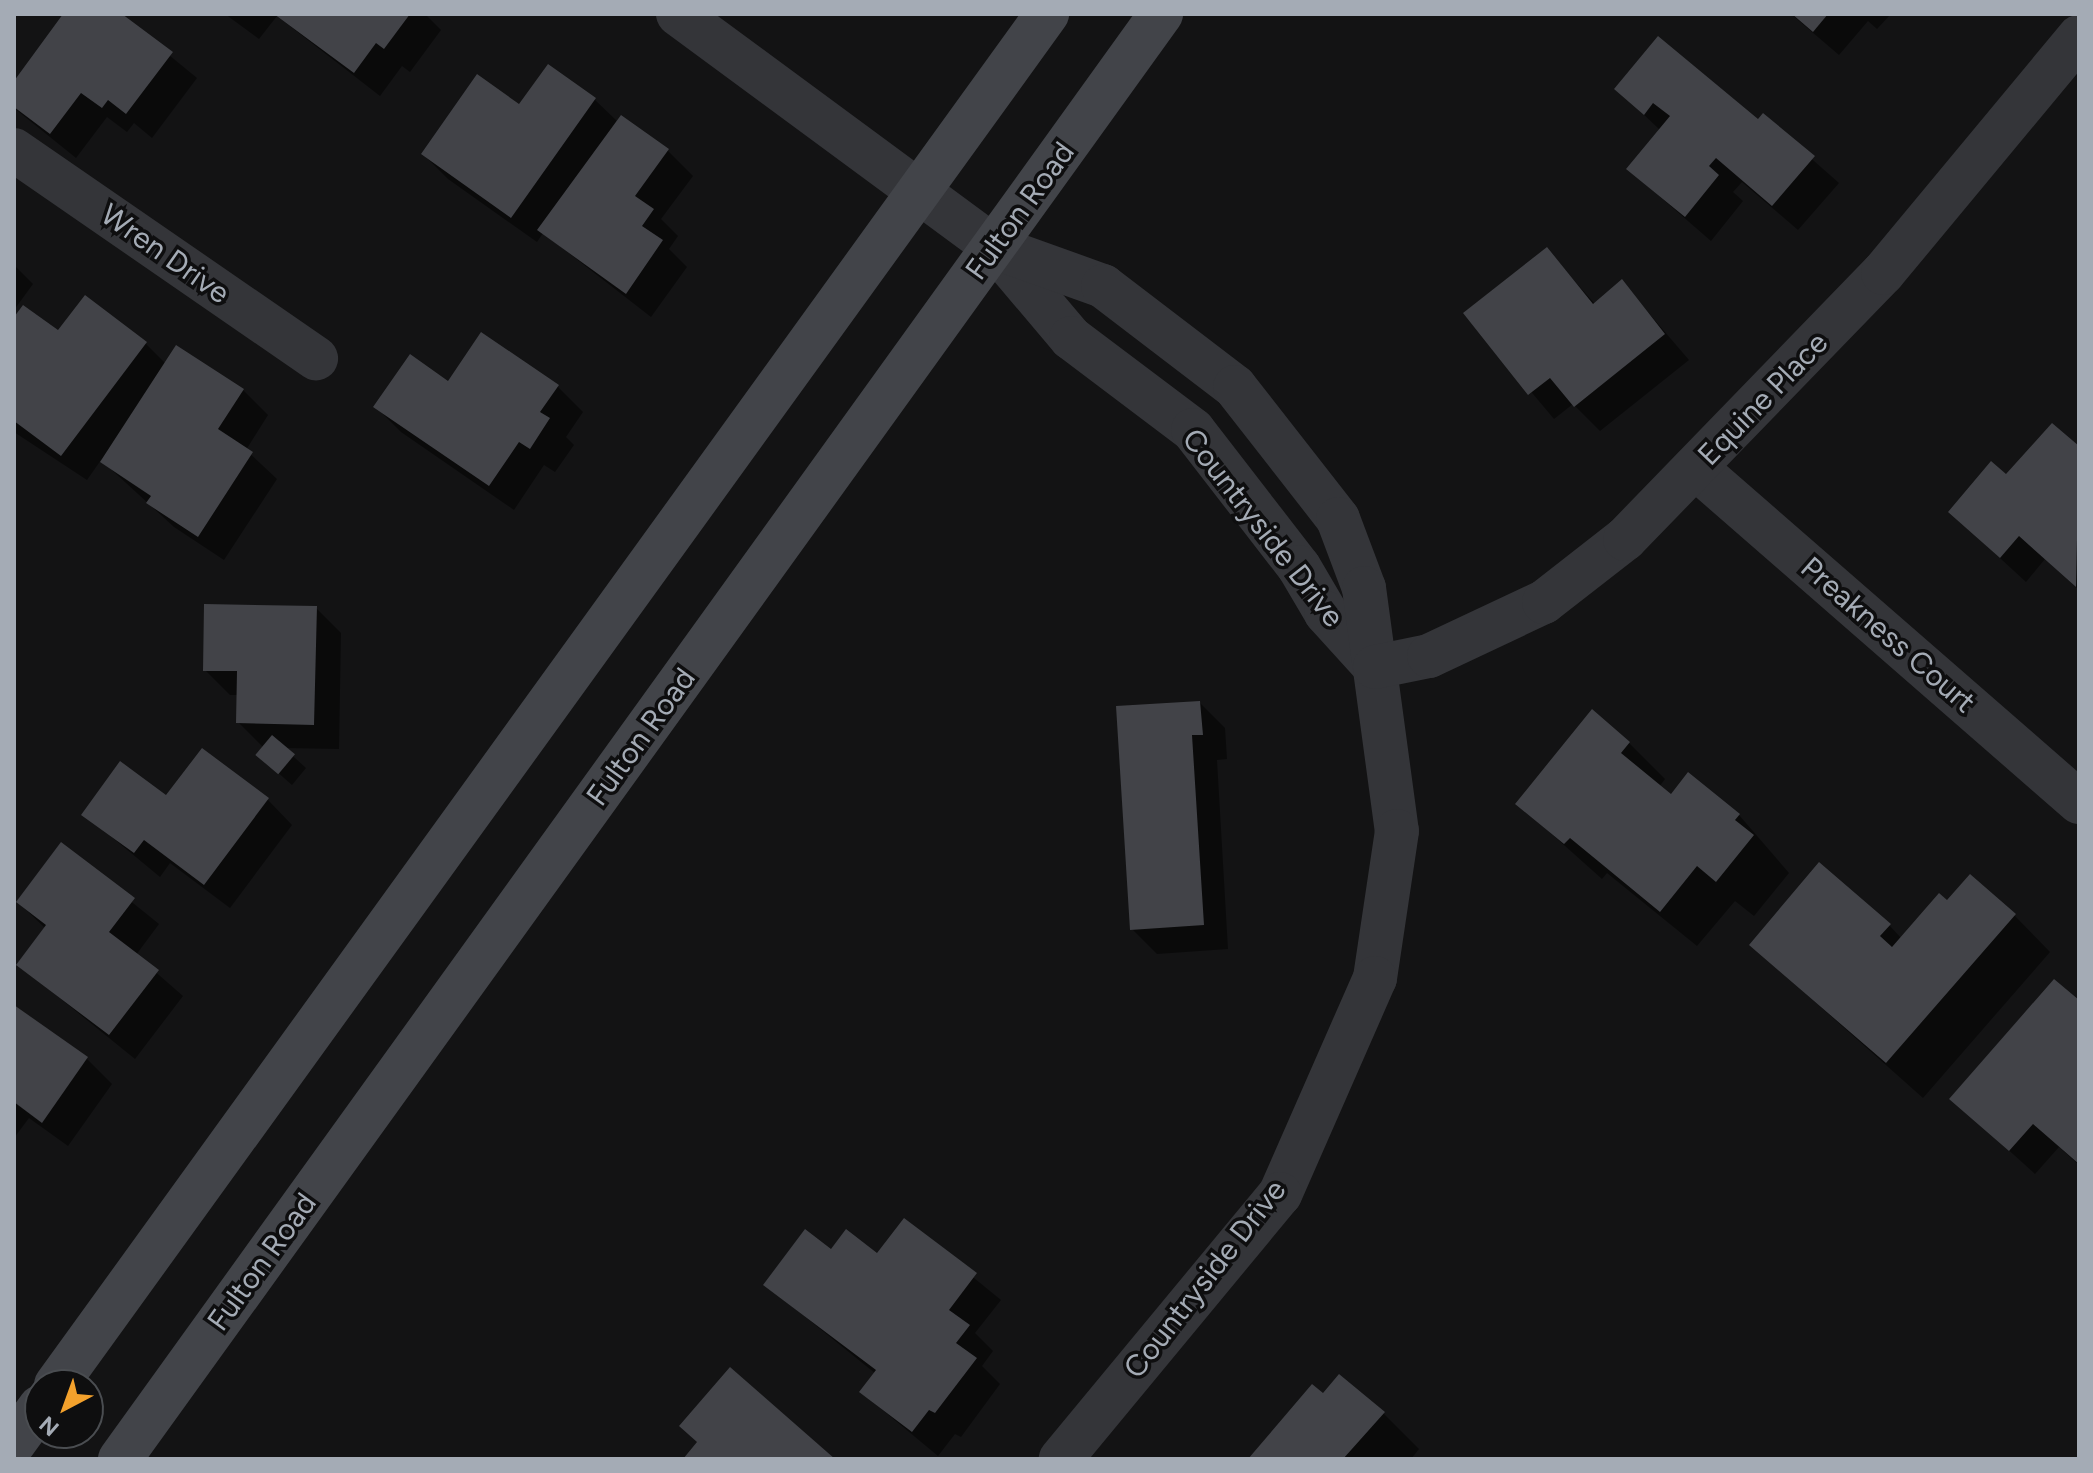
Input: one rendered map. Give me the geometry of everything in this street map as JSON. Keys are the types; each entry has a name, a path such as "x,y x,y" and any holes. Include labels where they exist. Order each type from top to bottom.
{"main road":[{"path":"68,1369 921,193 1047,14"},
{"name":"Fulton Road","path":"120,1459 1161,14"}],"street":[{"path":"678,14 994,247"},
{"name":"Equine Place","path":"1375,667 1429,656 1544,602 1625,539 1697,469 1883,273 2079,37"},
{"name":"Wren Drive","path":"14,150 316,358"},
{"name":"Countryside Drive","path":"994,247 1103,286 1235,387 1338,519 1364,588 1397,831 1375,978 1280,1194 1061,1459"},
{"name":"Countryside Drive","path":"994,247 1071,338 1193,430 1299,567 1326,613 1375,667"},
{"path":"1193,430 1235,387"},
{"name":"Preakness Court","path":"1697,469 2079,802"}],"building":[{"path":"63,14 122,14 173,52 126,114 108,100 102,108 81,93 50,134 14,107 14,81"},
{"path":"274,14 410,14 384,49 376,43 354,73"},
{"path":"1792,14 1828,14 1813,32"},
{"path":"1658,36 1758,119 1763,113 1815,156 1772,206 1716,158 1709,166 1719,175 1685,217 1626,169 1670,116 1653,103 1644,115 1614,89"},
{"path":"548,64 596,98 511,218 421,154 477,74 519,104"},
{"path":"621,115 669,149 635,196 654,209 642,226 663,240 626,294 537,230"},
{"path":"1547,247 1593,304 1622,279 1665,334 1574,407 1550,378 1528,395 1463,313"},
{"path":"85,295 147,342 61,456 14,421 14,317 23,305 58,330"},
{"path":"481,332 559,385 540,412 550,418 530,449 519,442 489,486 373,407 410,354 448,381"},
{"path":"176,345 244,389 218,429 253,452 198,537 146,503 151,496 100,462"},
{"path":"2052,423 2079,446 2076,587 2019,536 2000,558 1948,512 1991,461 2006,474"},
{"path":"204,604 317,606 314,725 236,723 237,671 203,671"},
{"path":"1200,701 1203,735 1192,735 1204,925 1130,930 1116,706"},
{"path":"1592,709 1630,742 1621,753 1671,794 1688,772 1740,814 1735,820 1754,835 1716,882 1697,866 1660,912 1570,838 1564,844 1515,804"},
{"path":"272,735 295,754 278,774 255,755"},
{"path":"202,748 269,798 204,885 144,840 134,853 81,815 120,761 166,795"},
{"path":"61,842 135,898 109,932 159,970 109,1035 16,965 46,925 16,902"},
{"path":"1819,862 1891,924 1880,936 1892,947 1939,893 1947,900 1970,874 2016,914 1886,1063 1749,945"},
{"path":"2054,979 2079,1000 2079,1164 2033,1124 2009,1151 1949,1099"},
{"path":"14,1005 88,1057 42,1123 14,1102"},
{"path":"904,1218 977,1273 949,1310 970,1325 956,1343 977,1358 935,1413 929,1410 912,1432 859,1392 876,1370 763,1285 805,1229 831,1249 846,1229 877,1253"},
{"path":"730,1367 835,1459 683,1459 697,1442 679,1426"},
{"path":"1339,1374 1385,1412 1343,1459 1248,1459 1312,1384 1323,1393"}]}
